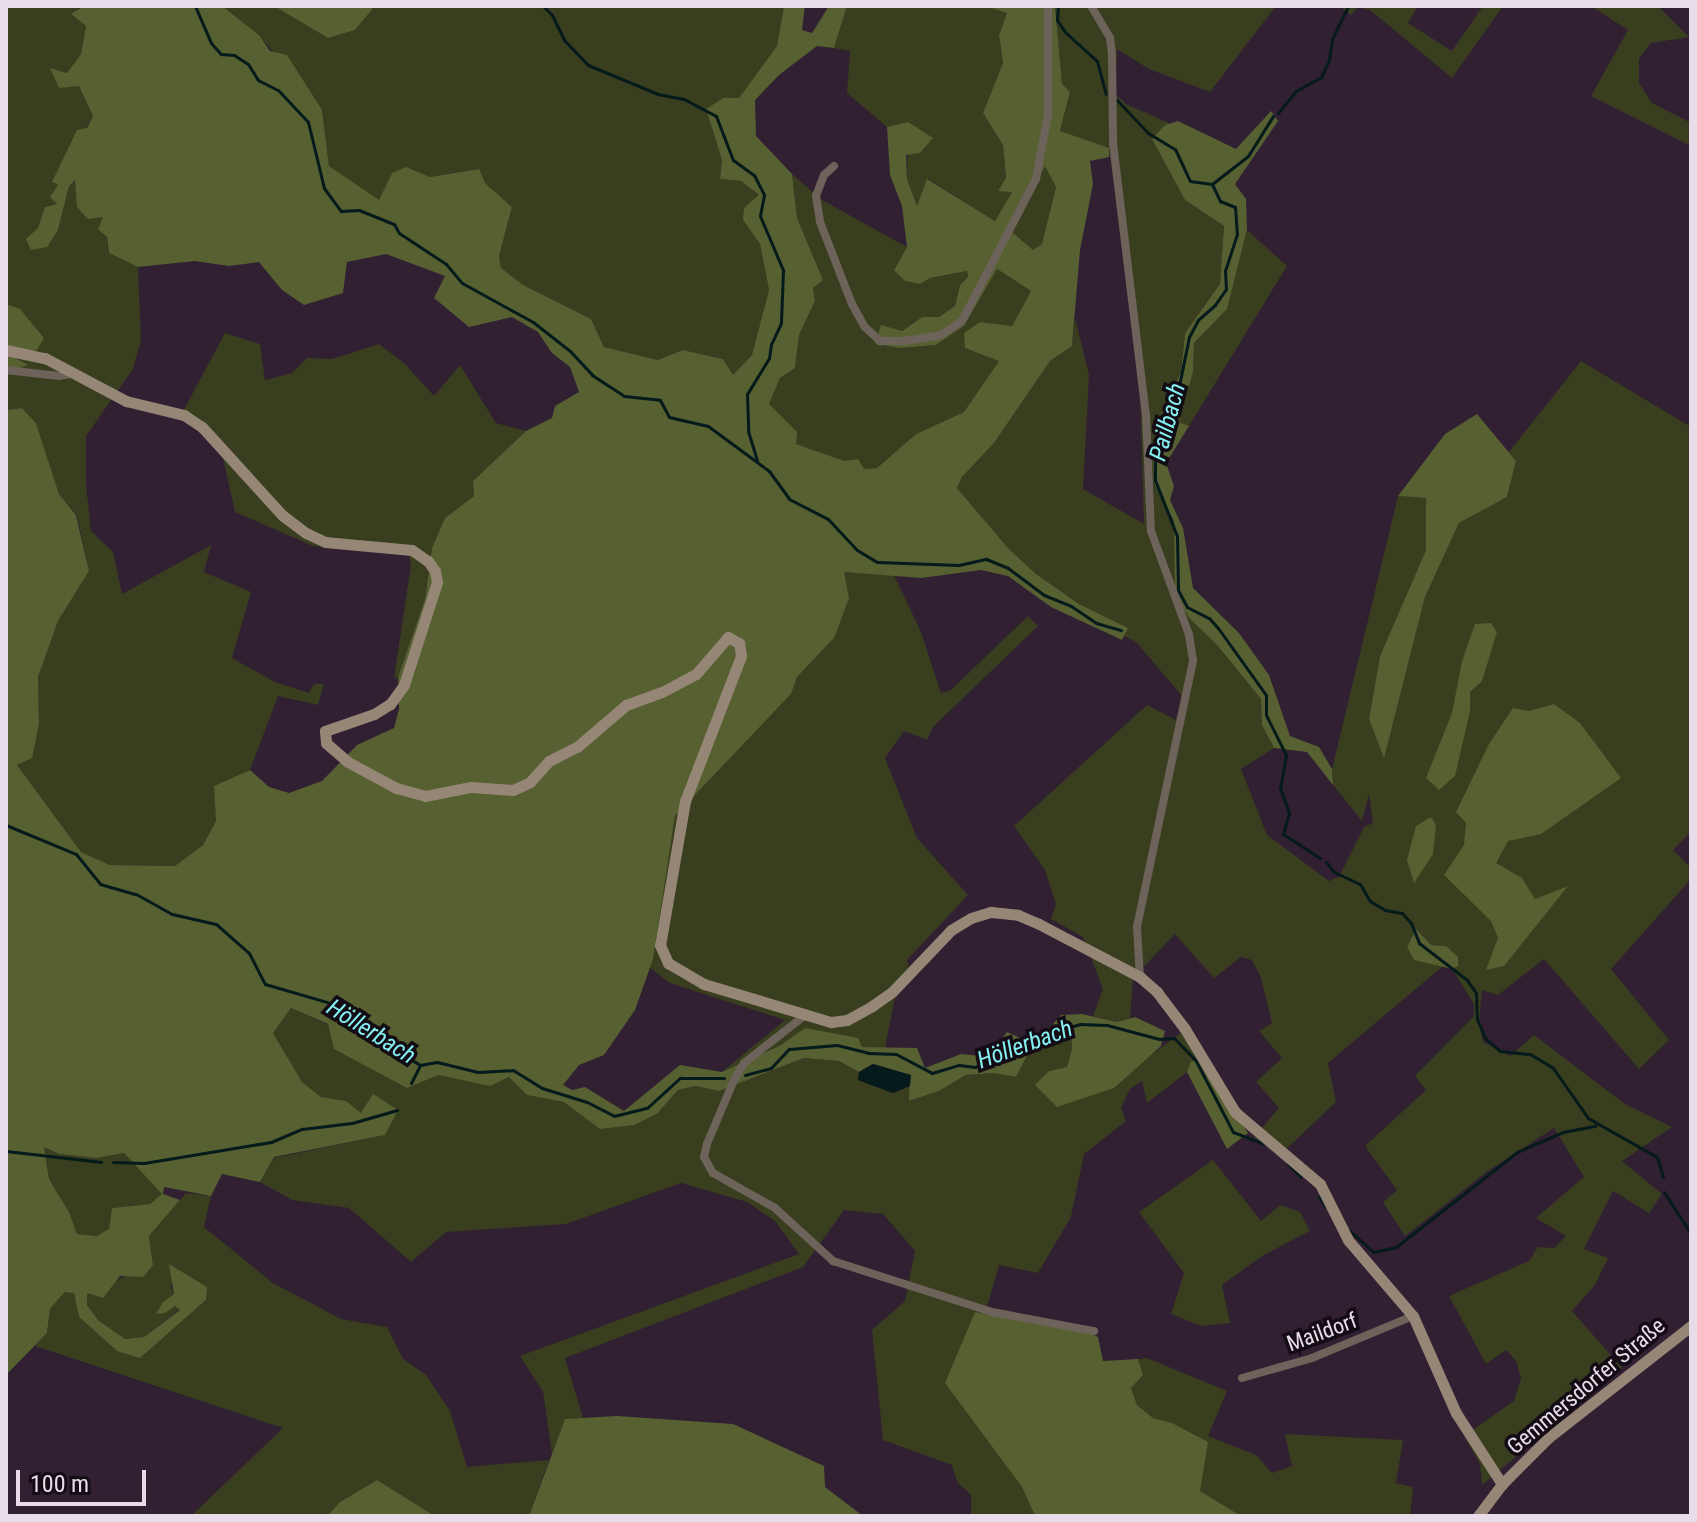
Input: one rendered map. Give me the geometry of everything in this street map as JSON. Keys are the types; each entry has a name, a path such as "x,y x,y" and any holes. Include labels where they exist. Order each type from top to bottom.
{"street":[{"path":"834,166 824,175 816,196 820,222 852,304 865,327 880,341 904,341 941,335 962,321 1036,179 1048,115 1048,6"},
{"path":"1091,6 1110,38 1113,143 1146,414 1151,531 1189,635 1193,661 1137,927 1140,977"},
{"path":"6,350 45,358 126,401 184,415 202,427 282,515 306,533 325,542 412,550 428,561 437,582 404,685 390,704 374,714 325,731 326,743 348,762 396,788 425,796 471,787 513,790 530,782 549,761 577,747 626,705 696,674 728,637 739,643 741,656 685,801 660,945 668,963 688,978 831,1022 861,1013 892,992 951,930 971,918 991,912 1018,915 1039,924 1140,977 1157,992 1185,1029 1235,1112 1320,1184 1348,1240 1413,1316 1456,1413 1502,1484"},
{"path":"6,370 59,376 77,373"},
{"path":"804,1016 744,1063 734,1080 704,1157 713,1173 775,1208 833,1261 866,1268 992,1312 1094,1331"},
{"name":"Maildorf","path":"1242,1378 1312,1358 1413,1316"},
{"name":"Gemmersdorfer Straße","path":"1478,1516 1502,1484 1571,1419 1691,1326"}],"green space":[{"path":"84,6 71,14 86,26 81,54 67,73 52,69 79,86 93,116 53,183 58,185 58,204 45,207 38,228 58,230 69,186 76,180 78,207 103,216 109,253 138,267 141,340 133,369 86,436 86,484 91,531 113,552 122,594 211,545 204,572 251,592 232,658 275,682 309,693 314,684 324,684 318,705 278,696 250,770 215,786 216,821 203,845 176,866 110,865 81,852 17,765 39,724 38,677 58,621 89,571 77,515 59,494 36,423 22,408 6,410 6,373 27,365 14,358 20,310 6,304 6,7"},
{"path":"84,6 222,6 260,36 270,51 287,55 322,110 329,166 379,200 392,173 406,167 430,177 479,169 485,183 512,207 499,256 501,268 523,285 591,319 604,347 658,360 683,350 723,359 733,375 752,355 769,290 760,244 743,220 744,208 759,195 741,181 720,179 722,160 706,109 723,98 739,98 777,46 784,6 805,6 802,30 812,33 829,6 847,6 834,48 817,46 779,75 755,100 756,136 792,174 797,218 823,280 813,288 815,301 799,335 795,368 780,378 769,404 797,432 796,444 844,461 858,459 864,469 877,468 916,434 964,412 999,361 965,348 964,333 980,322 1012,326 1031,291 997,269 964,326 936,345 901,348 875,344 881,325 902,331 922,317 939,317 955,306 960,285 968,277 967,271 930,278 920,284 905,281 894,270 907,247 902,206 890,175 887,127 908,122 933,138 920,153 906,155 907,179 917,206 927,179 995,221 1012,192 998,191 1006,178 1003,145 983,113 1003,63 999,35 1007,13 986,6 1055,6 1062,84 1070,92 1060,131 1109,148 1109,157 1090,161 1093,184 1080,250 1072,346 1050,361 994,443 962,477 957,488 1008,548 1036,574 1079,604 1128,628 1122,640 1051,607 1008,576 981,570 921,578 844,572 849,598 834,638 797,677 791,694 675,816 653,959 635,1010 604,1055 579,1065 563,1085 572,1090 585,1087 624,1111 680,1065 722,1072 781,1045 805,1028 858,1038 862,1047 917,1048 925,1068 961,1054 989,1057 1007,1032 1033,1044 1016,1077 993,1073 966,1075 939,1091 909,1101 910,1075 873,1064 859,1072 839,1061 804,1058 719,1091 695,1086 678,1090 657,1114 634,1125 600,1129 564,1102 527,1095 509,1077 490,1086 438,1075 407,1088 334,1049 328,1024 291,1008 273,1033 302,1082 321,1097 346,1101 361,1113 373,1094 398,1110 385,1135 274,1157 260,1182 222,1174 211,1196 164,1187 163,1194 180,1200 149,1236 153,1265 143,1277 120,1276 103,1298 87,1293 87,1305 98,1320 125,1339 144,1337 180,1310 175,1306 165,1313 156,1314 163,1302 174,1294 169,1264 207,1287 206,1300 140,1358 117,1351 79,1317 74,1293 65,1292 50,1309 47,1333 6,1375 6,410 22,408 36,423 59,494 76,515 89,571 58,621 38,677 39,724 32,758 17,765 81,852 110,865 175,866 203,845 216,821 214,786 250,770 269,787 289,793 322,781 357,745 394,728 399,709 398,677 425,599 432,548 445,518 474,496 473,481 526,431 552,418 555,406 579,392 570,367 552,353 538,332 512,317 469,327 434,298 445,276 386,254 347,262 343,293 304,305 282,290 259,262 229,266 195,261 138,267 109,253 107,237 98,229 103,217 88,219 77,207 75,180 69,186 58,230 47,247 31,250 26,239 38,228 45,207 57,204 50,197 58,185 52,182 77,130 87,128 93,116 79,86 59,88 50,68 67,73 81,54 86,26 71,14","holes":["1045,166 1056,187 1042,244 1033,250 1012,232","44,1147 59,1154 96,1158 124,1153 162,1194 150,1204 112,1208 109,1229 97,1236 77,1234 69,1212 49,1179"]},
{"path":"221,6 274,6 328,38 355,30 375,6 784,6 777,46 739,99 723,98 706,109 722,160 720,179 741,181 760,196 743,220 760,244 769,290 752,355 733,376 723,359 684,350 658,360 604,347 591,319 523,285 500,268 499,256 512,207 485,183 478,169 430,177 392,173 379,201 329,166 322,110 260,36"},
{"path":"274,6 375,6 355,30 328,38"},
{"path":"847,6 986,6 1007,12 999,35 1003,63 983,113 1003,145 1006,179 1012,192 995,221 928,179 917,207 907,179 908,122 887,127 847,93 850,51 834,48"},
{"path":"1055,6 1276,6 1210,92 1149,69 1117,49 1115,94 1126,104 1169,123 1152,139 1185,200 1224,226 1220,284 1185,333 1181,372 1163,407 1155,485 1174,521 1190,619 1217,645 1261,699 1262,725 1274,748 1241,769 1267,835 1329,881 1339,877 1364,827 1373,823 1369,794 1362,821 1333,785 1332,769 1398,496 1426,498 1426,550 1380,656 1369,719 1384,756 1425,597 1459,523 1507,497 1516,461 1509,452 1581,361 1691,427 1691,832 1673,850 1691,868 1691,879 1611,969 1669,1040 1639,1069 1544,959 1498,995 1482,990 1479,1022 1483,1042 1510,1056 1534,1035 1625,1104 1672,1127 1622,1161 1662,1194 1649,1213 1613,1191 1584,1249 1608,1258 1595,1285 1572,1311 1622,1368 1482,1485 1480,1464 1464,1436 1514,1401 1521,1378 1516,1361 1506,1350 1486,1364 1449,1296 1529,1261 1538,1247 1554,1248 1566,1236 1536,1218 1584,1177 1554,1128 1489,1170 1405,1236 1383,1202 1397,1190 1365,1146 1426,1090 1415,1076 1474,1016 1474,1004 1452,969 1458,965 1446,946 1431,945 1416,929 1407,947 1414,960 1443,966 1328,1063 1336,1102 1281,1154 1254,1137 1279,1108 1256,1082 1282,1058 1259,1031 1272,1023 1261,978 1252,960 1241,957 1214,978 1175,934 1133,978 1130,1018 1117,1022 1093,1016 1103,989 1083,937 1051,919 1056,904 1045,870 1014,826 1147,705 1176,720 1183,697 1136,642 1124,636 1127,628 1079,604 1036,574 1008,548 957,488 962,477 994,443 1050,361 1072,346 1075,318 1089,375 1083,489 1144,524 1140,389 1109,148 1060,132 1070,92 1062,85"},
{"path":"1340,6 1418,6 1408,23 1452,51 1483,6 1503,6 1452,78 1370,10 1358,7 1351,15"},
{"path":"1591,6 1658,6 1689,37 1651,43 1639,59 1639,83 1652,103 1691,123 1691,146 1591,96 1628,30"},
{"path":"1271,111 1278,121 1235,184 1246,199 1247,230 1227,309 1194,343 1193,372 1179,422 1189,426 1166,463 1174,486 1170,500 1183,528 1193,588 1239,633 1269,675 1290,736 1319,747 1332,769 1333,785 1307,752 1274,748 1262,725 1261,699 1217,645 1190,619 1175,595 1174,521 1155,485 1152,448 1163,407 1181,372 1185,333 1220,284 1224,226 1185,200 1152,139 1165,125 1178,121 1236,149"},
{"path":"1045,165 1056,187 1042,245 1033,250 1012,232"},
{"path":"792,174 822,200 907,247 894,270 920,284 930,278 967,271 968,278 960,285 955,306 939,317 922,317 901,331 901,348 936,345 964,326 997,269 1031,291 1012,326 980,322 966,348 1000,361 964,412 916,434 877,468 863,469 796,444 769,404 780,378 795,368 799,335 815,301 813,288 823,280 797,218"},
{"path":"1247,230 1287,266 1189,426 1179,422 1193,372 1194,343 1227,308"},
{"path":"6,304 20,309 44,338 37,350 15,358 28,365 6,373"},
{"path":"225,333 260,344 265,380 292,373 307,358 332,359 379,344 404,363 434,396 460,365 496,423 526,431 473,481 474,496 445,518 432,548 425,599 398,677 394,678 411,565 409,555 313,546 235,512 221,449 180,417"},
{"path":"1477,414 1516,461 1507,497 1459,523 1425,597 1384,758 1369,719 1380,656 1426,550 1426,498 1398,496 1445,434"},
{"path":"844,572 894,575 921,632 941,693 951,690 1028,616 1038,626 933,727 927,740 904,731 885,758 917,838 968,895 907,960 912,979 895,998 885,1048 862,1047 805,1028 781,1045 722,1072 785,1020 670,983 650,968 675,816 791,694 797,677 834,638"},
{"path":"1491,623 1497,632 1482,681 1470,692 1470,711 1455,776 1439,790 1426,778 1452,713 1462,661 1475,624"},
{"path":"1554,704 1580,723 1621,778 1541,834 1508,841 1496,863 1522,878 1535,899 1568,886 1504,966 1486,970 1498,938 1491,921 1444,875 1464,845 1466,823 1456,812 1489,744 1513,708 1529,711"},
{"path":"1431,817 1436,825 1433,854 1414,883 1407,860 1416,826"},
{"path":"1416,929 1431,945 1446,946 1458,957 1458,966 1452,969 1414,960 1407,947"},
{"path":"291,1008 438,1075 490,1085 510,1077 527,1095 564,1102 601,1128 634,1125 657,1114 678,1090 695,1086 719,1091 804,1058 839,1061 859,1072 858,1080 893,1093 910,1086 910,1101 939,1091 966,1075 993,1073 1016,1077 1033,1044 1053,1024 1071,1033 1072,1049 1067,1068 1049,1071 1114,1088 1132,1069 1183,1031 1200,1061 1191,1061 1187,1072 1147,1103 1142,1081 1130,1089 1121,1107 1126,1121 1084,1154 1071,1217 1038,1273 999,1265 985,1314 1022,1487 1035,1516 971,1516 971,1495 957,1482 952,1465 883,1440 872,1330 905,1301 915,1251 883,1214 844,1210 803,1267 565,1358 583,1418 565,1420 552,1453 543,1392 520,1356 799,1254 776,1222 747,1202 681,1183 566,1224 446,1232 411,1262 349,1208 292,1200 260,1182 274,1158 385,1135 346,1101 321,1097 302,1082 273,1033"},
{"path":"1082,1014 1117,1022 1135,1017 1165,1031 1161,1046 1114,1088 1057,1107 1035,1085 1049,1071 1067,1067 1072,1049 1071,1033 1053,1024 1061,1015"},
{"path":"1191,1061 1200,1061 1248,1133 1227,1149 1187,1072"},
{"path":"44,1147 59,1154 96,1158 124,1153 163,1194 150,1204 112,1208 109,1230 97,1236 77,1234 69,1212 49,1179"},
{"path":"1213,1160 1261,1221 1280,1205 1300,1212 1310,1231 1262,1256 1222,1285 1230,1323 1201,1326 1171,1314 1184,1273 1139,1212"},
{"path":"186,1193 211,1196 204,1227 273,1283 341,1319 387,1327 403,1359 426,1375 450,1411 467,1467 549,1460 529,1516 433,1516 377,1480 340,1502 327,1516 191,1516 283,1428 35,1346 47,1333 50,1309 65,1292 74,1292 79,1317 117,1351 141,1357 206,1300 170,1284 174,1294 163,1302 180,1309 144,1337 125,1339 98,1320 87,1305 86,1292 153,1265 149,1236"},
{"path":"975,1312 1090,1333 1098,1337 1103,1361 1138,1359 1143,1375 1131,1388 1137,1405 1153,1418 1172,1423 1208,1442 1200,1491 1241,1516 1035,1516 1022,1487 945,1383"},
{"path":"1147,1358 1227,1391 1208,1436 1256,1455 1272,1473 1292,1466 1285,1434 1403,1440 1396,1483 1413,1487 1410,1516 1241,1516 1200,1491 1172,1423 1153,1418 1137,1405 1131,1388 1143,1375 1138,1359"},
{"path":"617,1416 733,1424 824,1466 825,1487 863,1516 529,1516 565,1419"},
{"path":"377,1480 433,1516 327,1516 340,1502"}],"shaded area":[{"path":"873,1064 911,1075 910,1086 893,1093 858,1080 859,1072"}],"waterway":[{"path":"195,6 211,43 221,54 234,55 248,64 258,80 278,90 308,122 324,188 341,211 359,210 394,224 399,233 446,264 462,283 533,322 570,351 592,375 624,396 660,400 669,417 708,426 769,471 789,499 828,519 857,550 877,562 959,565 986,559 1008,568 1044,595 1071,606 1096,623 1121,630"},
{"path":"543,6 552,15 564,40 588,65 658,94 684,99 716,116 733,160 754,175 764,195 760,216 783,270 781,323 771,344 769,358 747,394 748,431 757,461"},
{"path":"1058,6 1057,20 1065,32 1097,61 1106,94"},
{"name":"Pailbach","path":"1278,113 1296,91 1321,77 1329,60 1332,39 1348,6"},
{"path":"1117,100 1148,133 1175,149 1190,181 1212,184"},
{"name":"Pailbach","path":"1212,184 1248,156 1273,116"},
{"name":"Pailbach","path":"1212,184 1220,201 1235,207 1237,234 1225,270 1226,289 1215,305 1198,320 1189,337 1173,415 1155,456 1155,480 1177,536 1178,590 1187,607 1209,618 1218,628 1266,695 1266,715 1286,755 1280,788 1289,813 1283,834 1320,858"},
{"name":"Höllerbach","path":"6,825 76,854 100,884 136,894 172,914 216,924 249,953 265,984 334,1004 359,1028 420,1065 437,1062 478,1072 513,1070 542,1088 587,1102 614,1116 647,1108 680,1078 724,1078"},
{"name":"Pailbach","path":"1326,862 1334,872 1360,884 1370,901 1385,910 1402,913 1411,923 1419,943 1467,980 1476,993 1477,1019 1485,1038 1500,1051 1530,1054 1553,1068 1588,1118 1657,1157 1663,1177"},
{"name":"Höllerbach","path":"745,1075 771,1068 789,1049 837,1045 868,1053 896,1054 932,1073 959,1065 975,1067 1042,1035 1080,1024 1107,1025 1159,1039 1174,1038 1196,1061 1233,1132 1264,1144"},
{"path":"411,1083 420,1065"},
{"path":"113,1162 144,1163 271,1142 302,1129 352,1123 397,1110"},
{"name":"Höllerbach","path":"1350,1231 1373,1252 1396,1247 1517,1152 1563,1132 1595,1126"},
{"path":"6,1151 101,1162"},
{"name":"Höllerbach","path":"1288,1164 1301,1177"},
{"name":"Pailbach","path":"1664,1192 1691,1234"},
{"name":"Höllerbach","path":"1319,1197 1326,1207"}]}
